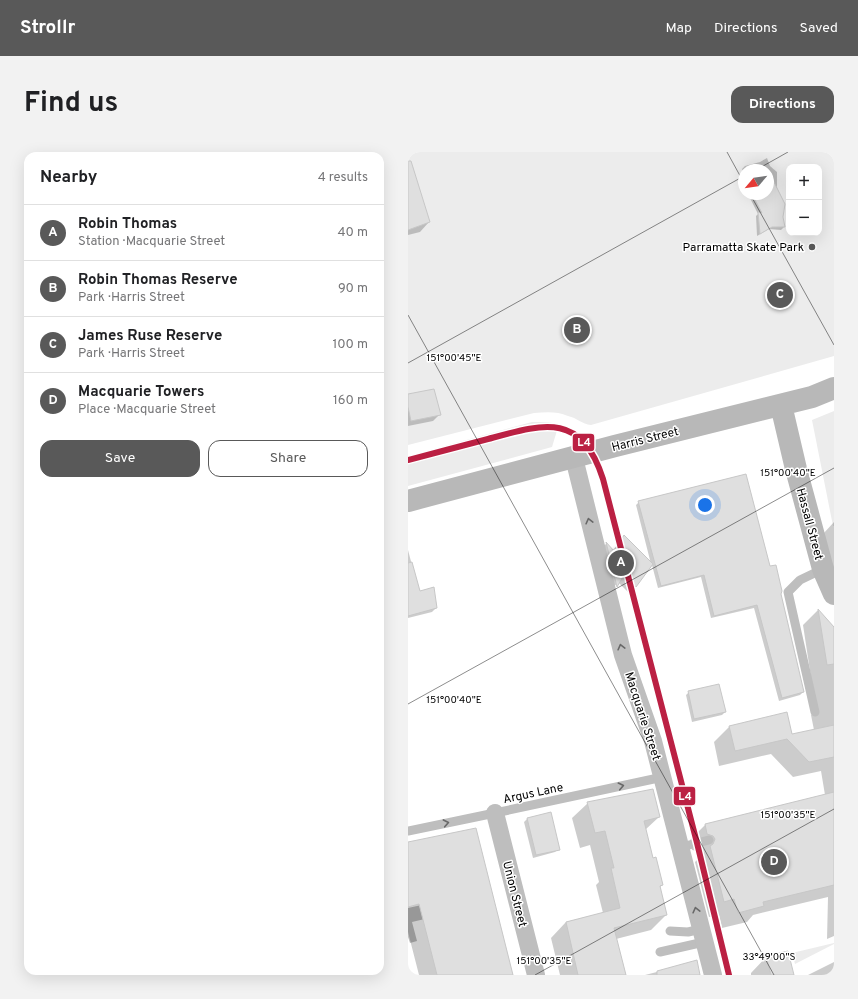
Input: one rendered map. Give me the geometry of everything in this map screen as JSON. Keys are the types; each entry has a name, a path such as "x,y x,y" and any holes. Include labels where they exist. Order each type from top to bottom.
{"main road":[{"name":"Harris Street","path":"408,501 812,397 834,388"},
{"name":"Hassall Street","path":"781,405 796,469 823,569 834,594"}],"street":[{"name":"Macquarie Street","path":"574,458 623,655 635,692 648,723 713,975"},
{"name":"Union Street","path":"495,814 536,975"}],"lane":[{"path":"815,712 788,592 800,580 823,569"},
{"name":"Argus Lane","path":"408,831 495,814 663,777"},
{"path":"680,847 709,840"},
{"path":"670,931 688,932 703,936"},
{"path":"660,952 703,936"}],"shaded area":[{"path":"408,152 834,152 834,356 591,425 560,413 534,413 408,445"},
{"path":"834,411 834,526 833,526 812,420"},
{"path":"532,422 559,424 552,447 408,486 408,456"},
{"path":"426,904 429,918 412,922 417,941 410,943 408,937 408,908"},
{"path":"834,944 795,964 792,953"}],"building":[{"path":"408,161 411,161 430,222 408,230"},
{"path":"774,182 785,204 783,217 785,227 772,227 760,234 758,212 762,213 755,200 774,200"},
{"path":"434,389 441,415 411,421 408,407 408,394"},
{"path":"746,474 770,566 776,565 782,591 781,594 804,692 782,698 757,605 714,616 704,575 661,586 638,501"},
{"path":"624,535 653,564 636,587 624,575 617,587 606,542 614,551"},
{"path":"412,562 420,591 434,587 437,608 408,616 408,563"},
{"path":"818,609 834,627 834,664 827,665"},
{"path":"719,684 726,712 694,719 688,691"},
{"path":"787,712 792,734 834,725 834,757 809,762 787,739 735,751 729,726"},
{"path":"653,789 660,817 644,821 653,858 656,857 663,885 660,886 667,915 614,928 626,975 578,975 566,922 620,908 611,868 614,868 605,831 595,833 587,802"},
{"path":"834,792 834,885 763,902 764,906 738,913 734,899 724,902 710,846 713,844 715,839 713,836 707,834 705,824"},
{"path":"551,812 560,850 536,855 527,818"},
{"path":"476,828 513,975 437,975 419,904 408,907 408,842"},
{"path":"788,951 794,975 771,975 766,956"},
{"path":"697,960 700,975 657,975 657,971"}],"transit line":[{"name":"L4","path":"408,460 526,429 543,427 558,428 571,433 583,442 594,457 603,479 697,843 729,975"}],"place":[{"name":"Parramatta Skate Park","path":"812,247"},
{"name":"James Ruse Reserve","path":"780,295"},
{"name":"Robin Thomas Reserve","path":"577,330"},
{"name":"Robin Thomas","path":"621,563"},
{"name":"Macquarie Towers","path":"774,862"}]}
